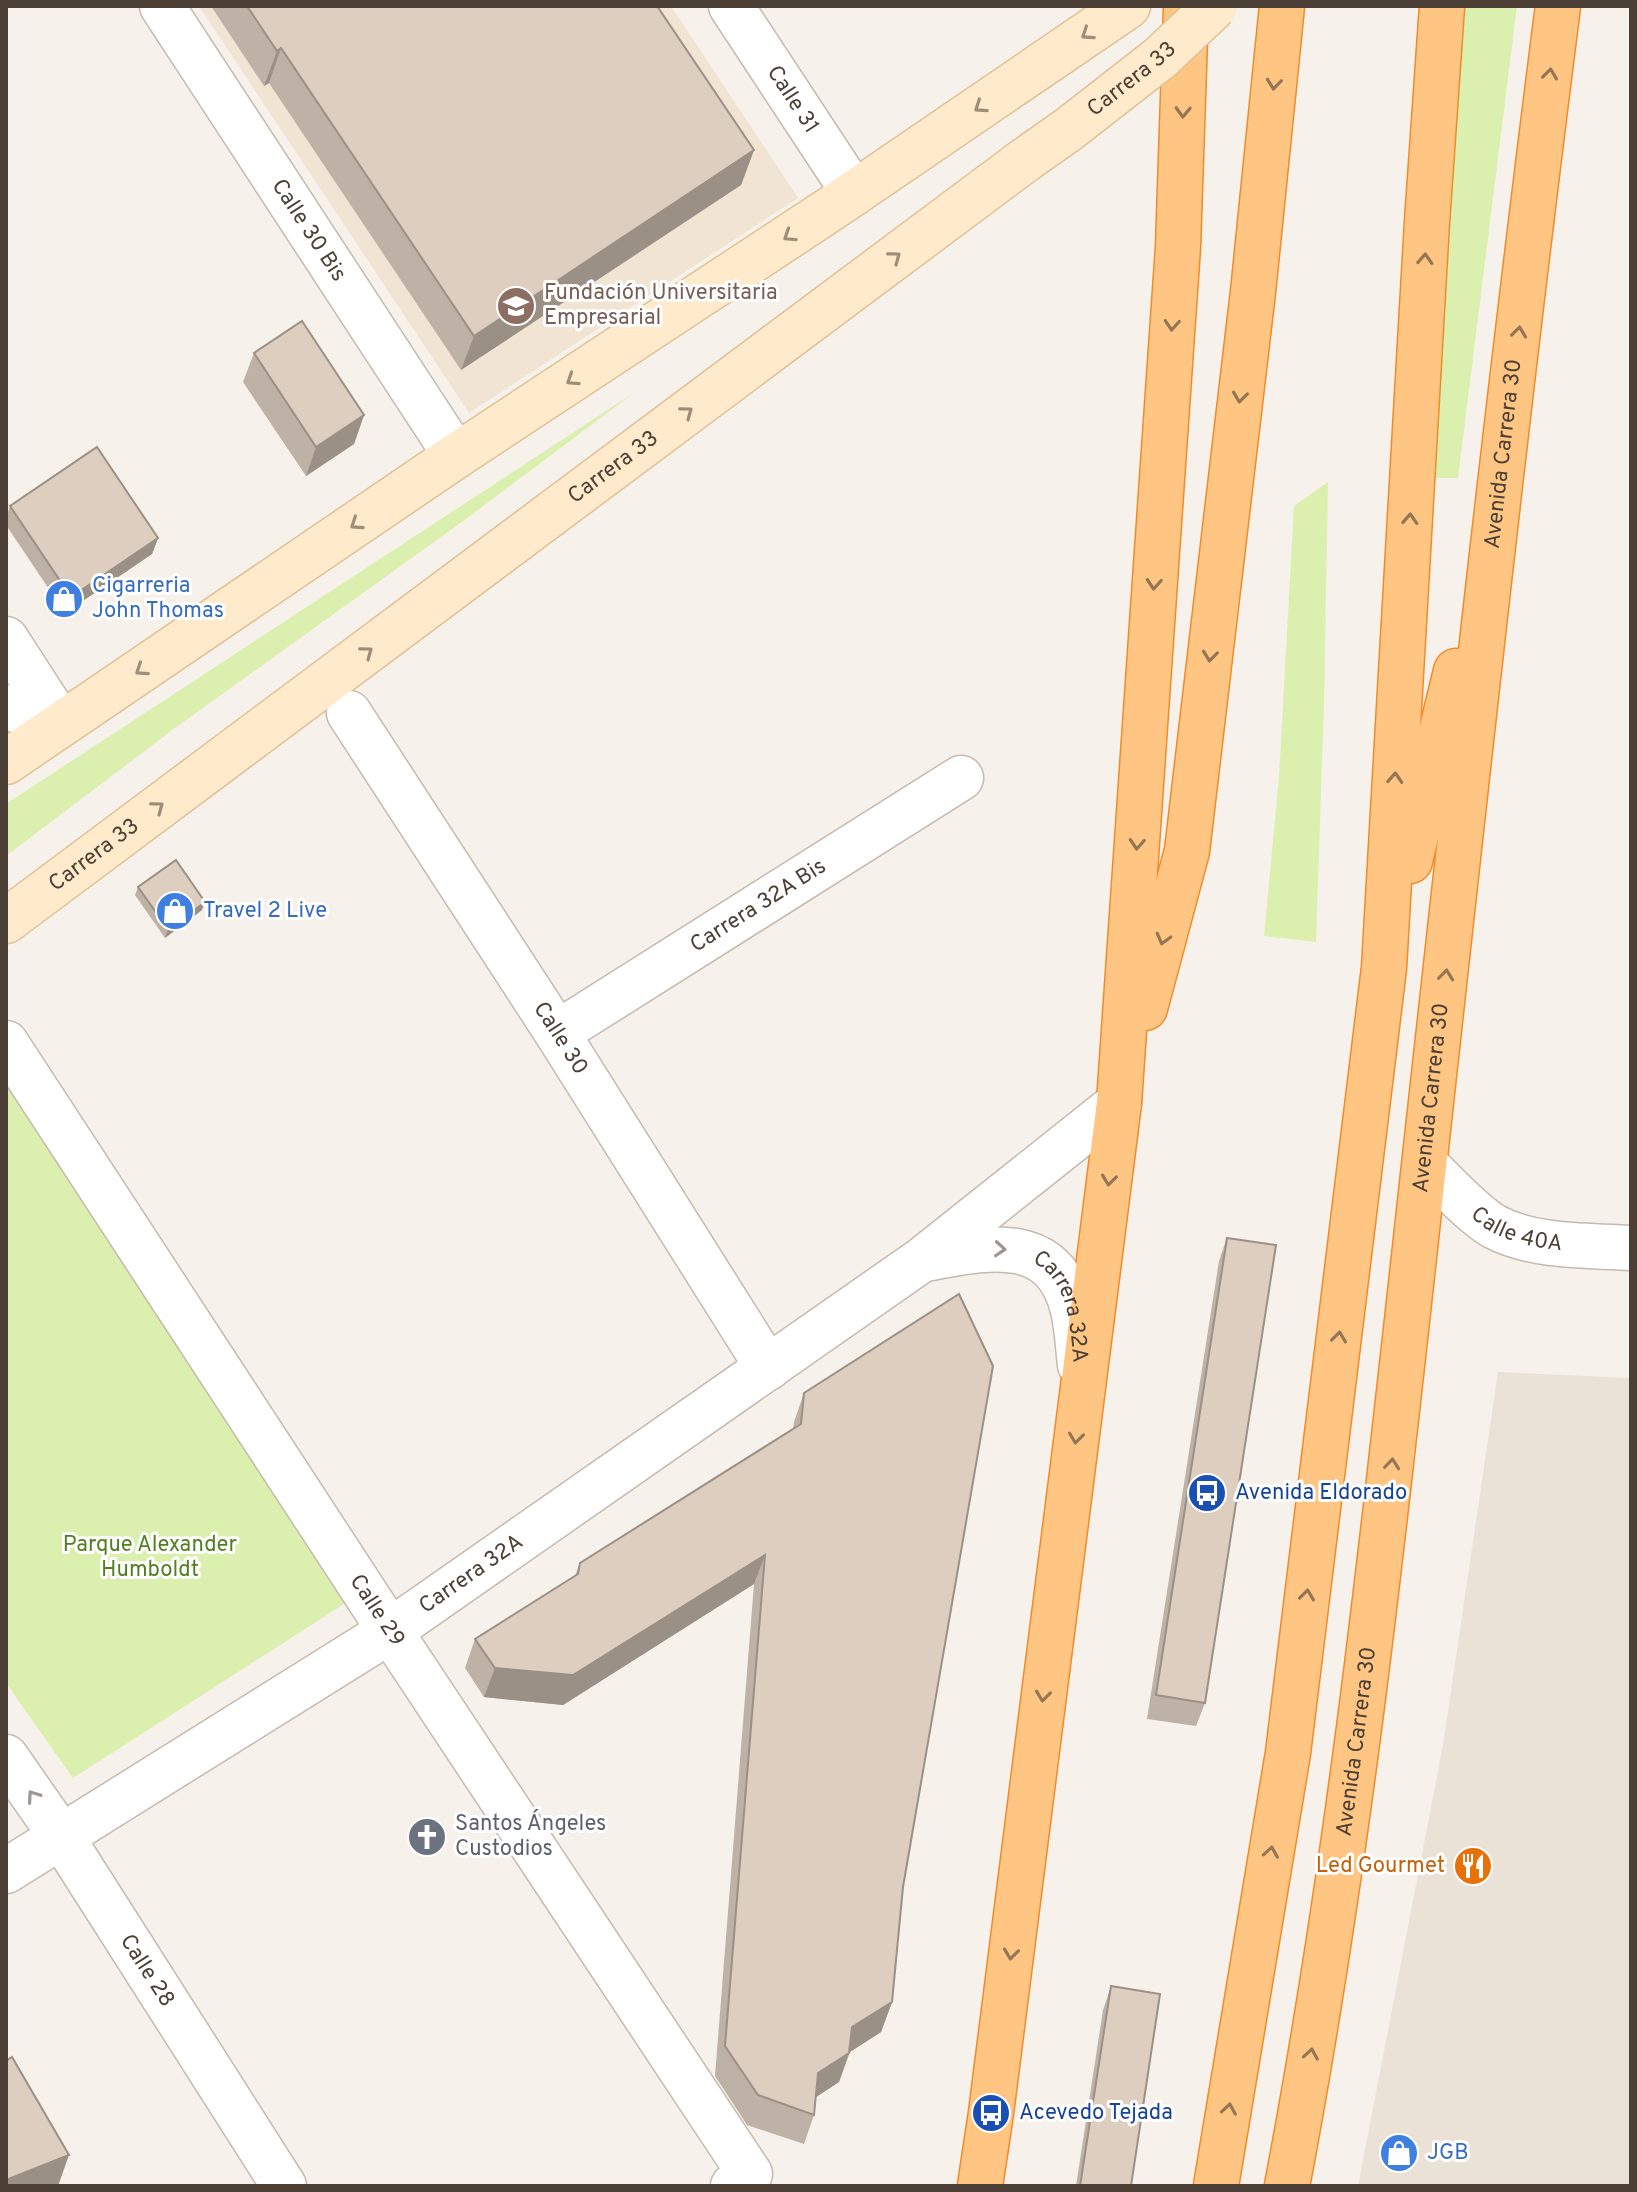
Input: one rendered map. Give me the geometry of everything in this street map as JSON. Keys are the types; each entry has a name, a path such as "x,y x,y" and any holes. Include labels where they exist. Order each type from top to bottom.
{"highway":[{"path":"980,2186 1119,1103 1178,247 1187,6"},
{"path":"1119,1103 1187,851 1253,292 1282,6"},
{"path":"1216,2186 1288,1753 1384,968 1442,6"},
{"name":"Avenida Carrera 30","path":"1287,2186 1333,1912 1374,1625 1499,493 1558,6"},
{"path":"1384,968 1499,493"},
{"path":"962,2186 991,2113"}],"main road":[{"path":"6,762 1128,6"},
{"name":"Carrera 33","path":"6,921 1069,129 1160,58 1215,6"}],"street":[{"name":"Calle 30 Bis","path":"162,6 456,456"},
{"name":"Calle 31","path":"731,6 854,193"},
{"path":"6,639 61,724"},
{"path":"6,707 61,724"},
{"name":"Calle 30","path":"349,713 557,1033 768,1368"},
{"name":"Carrera 32A Bis","path":"557,1033 961,778"},
{"name":"Calle 29","path":"6,1043 390,1631 742,2180"},
{"name":"Carrera 32A","path":"6,1871 390,1631 923,1259 1119,1103"},
{"name":"Calle 40A","path":"1425,1164 1480,1216 1520,1237 1631,1248"},
{"name":"Carrera 32A","path":"923,1259 988,1248 1033,1255 1049,1266 1060,1277 1073,1309 1083,1382"},
{"name":"Calle 28","path":"6,1757 61,1836 284,2186"}],"shaded area":[{"name":"Fundación Universitaria Empresarial","path":"199,6 671,6 798,198 469,413"},
{"path":"1498,1372 1631,1378 1631,2186 1358,2186 1443,1745"}],"green space":[{"path":"1460,6 1517,6 1458,478 1435,478"},
{"path":"635,392 466,519 175,728 6,856 6,804"},
{"path":"1328,482 1316,942 1264,936 1279,777 1294,506"},
{"name":"Parque Alexander Humboldt","path":"6,1069 347,1602 73,1778 6,1683"}],"building":[{"name":"Fundación Universitaria Empresarial","path":"247,6 657,6 754,150 474,336 281,48 277,51"},
{"path":"302,321 364,415 316,447 254,353"},
{"path":"97,447 158,538 71,597 10,506"},
{"path":"176,860 205,902 168,929 138,887"},
{"name":"Avenida Eldorado","path":"1227,1238 1276,1245 1205,1703 1156,1695"},
{"path":"959,1294 993,1366 903,1887 892,2002 852,2027 849,2053 818,2073 814,2115 758,2095 725,2046 765,1555 573,1675 495,1668 475,1639 578,1574 580,1563 801,1424 804,1393"},
{"path":"1111,1986 1160,1994 1131,2186 1080,2186"},
{"path":"12,2057 69,2155 6,2180 6,2061"}],"place":[{"name":"Fundación Universitaria Empresarial","path":"516,306"},
{"name":"Cigarreria John Thomas","path":"64,599"},
{"name":"Travel 2 Live","path":"175,911"},
{"name":"Avenida Eldorado","path":"1207,1493"},
{"name":"Santos Ángeles Custodios","path":"427,1837"},
{"name":"Led Gourmet","path":"1473,1866"},
{"name":"Acevedo Tejada","path":"991,2113"},
{"name":"JGB","path":"1399,2153"}]}
